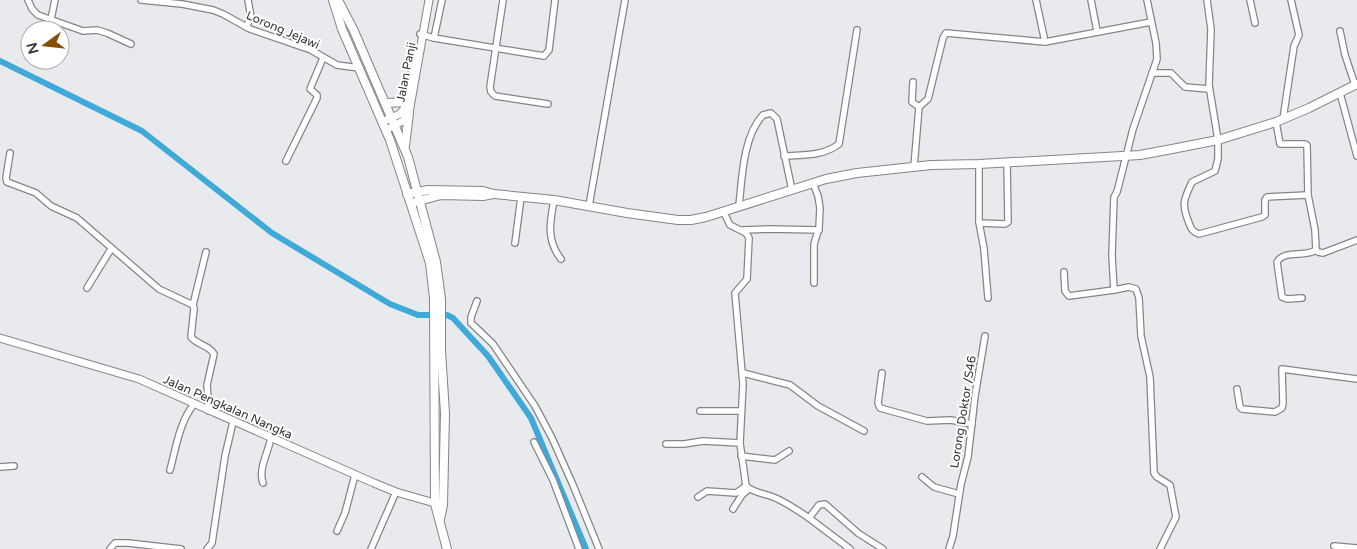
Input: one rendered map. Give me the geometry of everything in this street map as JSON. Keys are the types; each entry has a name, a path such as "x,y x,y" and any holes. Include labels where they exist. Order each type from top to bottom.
{"main road":[{"path":"333,0 342,29 384,126 430,263 439,301"},
{"path":"338,0 386,103 404,147 436,262 439,301 438,330 445,413 439,505 440,520 447,549"},
{"path":"407,194 428,190 483,191 494,194 554,200 678,220 692,220 813,183 857,172 931,165 1126,156 1218,140 1279,121 1356,85"},
{"path":"386,103 406,102"},
{"path":"404,147 410,113"},
{"path":"410,204 441,195 483,196 494,194"}],"street":[{"path":"28,0 34,12 50,19 83,31 97,30 107,33 131,44"},
{"path":"50,19 55,0"},
{"name":"Lorong Jejawi","path":"141,0 182,4 213,10 246,27 310,50 337,65 359,68"},
{"path":"246,27 251,17 248,0"},
{"path":"503,0 490,87 492,93 495,96 548,104"},
{"path":"422,34 434,38 542,56 547,54 549,50 555,0"},
{"path":"588,206 625,0"},
{"path":"1036,0 1045,42"},
{"path":"1091,0 1097,31"},
{"path":"1114,290 1112,255 1114,203 1133,129 1152,74 1157,51 1147,0"},
{"path":"1207,0 1211,30 1209,89 1218,140 1217,165 1215,171 1192,182 1184,198 1184,212 1192,229 1199,234 1262,217 1265,215 1265,200 1267,196 1308,195"},
{"path":"1250,0 1255,23"},
{"path":"1291,0 1300,35 1294,46 1279,121 1280,144 1307,145 1308,195 1315,230 1316,250"},
{"path":"384,126 392,118 400,114 406,102 425,24 428,1 442,3 434,38"},
{"path":"914,167 919,107 928,99 943,38 946,33 1045,42 1152,22"},
{"path":"784,156 822,152 833,149 839,144 857,30"},
{"path":"1340,31 1345,55 1356,85"},
{"name":"Jalan Panji","path":"384,126 396,126 404,121 410,113 422,34"},
{"path":"286,161 317,98 317,95 310,89 323,58"},
{"path":"1152,74 1171,73 1185,87 1209,89"},
{"path":"913,82 912,102 919,107"},
{"path":"1340,93 1357,156"},
{"path":"739,206 744,164 752,130 762,115 771,113 777,119 792,190"},
{"path":"10,153 6,173 7,182 36,193 51,206 77,218 159,289 193,305"},
{"path":"978,222 1005,224 1008,222 1007,162"},
{"path":"979,164 978,222 984,249 988,298"},
{"path":"1,166 6,173"},
{"path":"813,183 820,208 819,230 814,244 814,283"},
{"path":"515,242 521,197"},
{"path":"554,200 549,226 551,243 561,259"},
{"path":"723,211 730,226 748,234 749,243 747,279 735,293 743,384 740,443 748,488"},
{"path":"740,230 770,228 819,230"},
{"path":"1316,250 1322,253 1357,240"},
{"path":"87,288 111,249"},
{"path":"1302,298 1286,299 1282,297 1277,262 1284,256 1309,254 1316,250"},
{"path":"206,252 193,305 191,337 214,354 207,385 209,411"},
{"path":"1064,272 1065,291 1069,296 1132,287 1136,289 1139,298 1141,336 1150,377 1154,473 1157,478 1170,485 1176,513 1175,519 1160,549"},
{"path":"477,301 471,317 471,323 493,344 535,406 570,478 599,549"},
{"name":"Lorong Doktor /S46","path":"949,549 968,457 975,396 985,336"},
{"name":"Jalan Pengkalan Nangka","path":"0,338 139,379 355,475 396,492 439,505"},
{"path":"1237,389 1242,410 1275,412 1282,408 1284,403 1282,370 1357,379"},
{"path":"742,373 790,385 818,406 864,431"},
{"path":"882,373 878,403 880,408 927,421 950,420 972,424"},
{"path":"170,470 179,434 189,410 194,404"},
{"path":"700,411 741,411"},
{"path":"207,549 212,543 225,456 233,422"},
{"path":"263,483 260,476 271,438"},
{"path":"666,444 703,441 740,443"},
{"path":"534,442 552,480 579,549"},
{"path":"741,456 775,460 789,451"},
{"path":"0,467 14,466"},
{"path":"337,530 345,513 355,475"},
{"path":"922,477 934,487 959,494"},
{"path":"734,509 748,488"},
{"path":"698,497 707,491 736,493 748,488 795,508 850,549"},
{"path":"371,548 396,492"},
{"path":"808,518 819,505 825,504 858,533 883,549"},
{"path":"110,549 115,543 181,549"},
{"path":"1334,546 1357,548"}],"waterway":[{"path":"0,61 142,131 272,233 390,304 418,315 447,315 453,318 488,356 531,418 586,549"}]}
